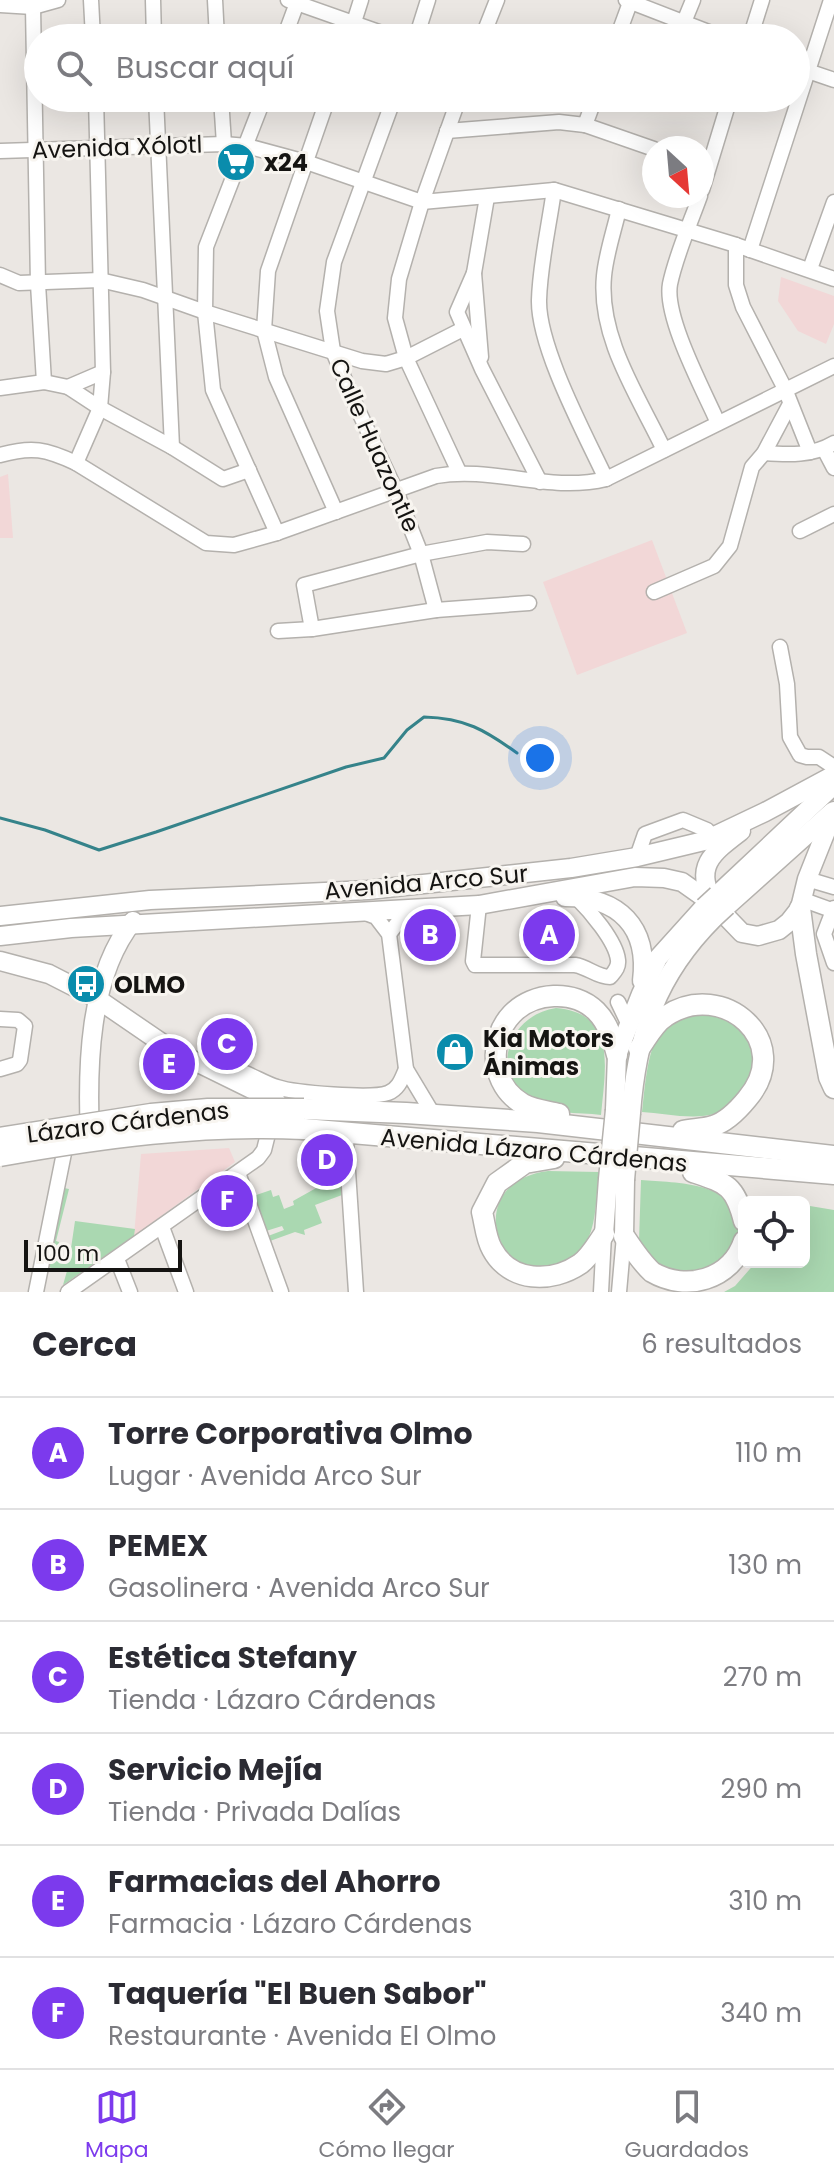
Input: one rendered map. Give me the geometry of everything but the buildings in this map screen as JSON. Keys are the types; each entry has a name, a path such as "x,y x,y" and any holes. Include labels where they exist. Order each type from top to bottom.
{"highway":[{"path":"801,904 806,954 830,1054 834,1088"},
{"path":"590,1125 526,1106 508,1093 501,1083 496,1065 502,1027 512,1014 528,1002 549,996 567,997 584,1002 597,1011 612,1036 617,1055"},
{"path":"639,1049 666,1016 703,1004 724,1007 738,1014 753,1028 765,1060 754,1091 737,1111 714,1126 654,1135"},
{"name":"Lázaro Cárdenas","path":"0,1138 151,1114 208,1109 304,1119"},
{"name":"Avenida Lázaro Cárdenas","path":"95,1146 216,1128 406,1113 590,1125 834,1156"},
{"name":"Avenida Lázaro Cárdenas","path":"304,1119 394,1137 662,1162 834,1174"},
{"name":"Lázaro Cárdenas","path":"0,1156 95,1146"},
{"path":"582,1153 525,1163 497,1183 482,1212 492,1250 510,1269 527,1276 556,1277 583,1262 614,1235 652,1272 677,1284 697,1286 718,1278 731,1266 738,1253"},
{"path":"662,1162 719,1181 738,1198"}],"main road":[{"name":"Avenida Arco Sur","path":"0,916 150,900 368,890 571,868 637,857 681,849 713,837 834,775"},
{"path":"614,1235 623,1112 647,1019 673,966 715,906 834,785"},
{"path":"623,1112 617,1055 658,958 678,933 834,810"},
{"path":"801,904 807,879 834,810"},
{"path":"715,906 704,878 709,858 765,812"},
{"name":"Avenida Arco Sur","path":"0,936 71,928 479,905 635,877 682,882 715,906 742,933 758,936 779,930 789,922 801,904"},
{"path":"526,898 576,897 602,903 629,921 643,947 641,994"},
{"path":"95,1146 96,998 116,945 150,900"},
{"path":"0,961 49,974 96,998 172,1050 276,1101"}],"street":[{"path":"0,5 33,7 58,0"},
{"path":"91,0 92,24"},
{"path":"153,0 154,24"},
{"path":"215,0 216,24"},
{"path":"353,24 361,0"},
{"path":"420,24 428,0"},
{"path":"488,24 497,0"},
{"path":"621,24 629,0 689,24"},
{"path":"684,22 693,0"},
{"path":"754,24 762,0"},
{"path":"810,50 831,0"},
{"path":"288,24 294,1 338,24"},
{"path":"33,7 33,24"},
{"path":"810,72 834,80"},
{"path":"34,112 38,284 44,382"},
{"path":"76,463 100,408 103,372 97,112"},
{"path":"156,112 172,447"},
{"path":"222,112 224,144"},
{"path":"259,112 206,247 205,312 213,390 277,533"},
{"path":"323,112 268,271 264,330 276,377 336,512"},
{"name":"Calle Huazontle","path":"389,112 334,262 327,311 333,351 396,491 421,554 436,610"},
{"path":"454,112 399,279 395,318 406,358 459,472"},
{"path":"585,125 590,112"},
{"path":"714,144 725,112"},
{"path":"788,112 743,248 736,285 743,307 790,404 834,468"},
{"path":"447,131 559,122 585,125 642,145"},
{"name":"Avenida Xólotl","path":"0,151 224,144 247,146 306,162 422,202 554,190 834,279"},
{"path":"554,190 539,302 547,343 560,379 606,479"},
{"path":"487,197 474,273 457,312 482,369 540,482"},
{"path":"810,269 834,202"},
{"path":"696,208 670,286 680,335 718,423"},
{"path":"619,209 604,275 605,317 621,361 664,450"},
{"path":"474,273 482,369"},
{"path":"0,275 19,283 38,284 100,280 163,296 362,361 386,364 406,358 463,329"},
{"path":"0,455 22,449 43,449 76,463 206,543 234,545 277,533 436,476 459,472 584,484 606,479 834,366"},
{"path":"68,387 103,372"},
{"path":"0,388 44,382 68,387 223,479 249,470"},
{"path":"654,592 714,566 730,546 752,467 764,453 790,404"},
{"path":"764,453 790,455 823,448"},
{"path":"800,531 834,514"},
{"path":"311,627 304,585 421,554 487,542 523,544"},
{"path":"278,631 436,610 529,603"},
{"path":"780,647 787,684 790,737 800,755 819,757 834,767"},
{"path":"637,857 645,834 683,820 707,830 713,837"},
{"path":"807,879 834,887"},
{"path":"479,905 475,965 575,965 610,977 617,969 618,961 613,945 576,897"},
{"path":"801,904 834,910 824,934 834,963"},
{"path":"389,934 402,917 420,907"},
{"path":"362,911 376,917 389,934 406,1069 430,1109"},
{"path":"618,1002 629,1025"},
{"path":"0,1019 18,1020 25,1026 20,1060 0,1069"},
{"path":"213,1070 228,1066 279,1088 297,1092 375,1095 390,1093 398,1086 406,1069"},
{"path":"0,1131 184,1104 276,1101 430,1109 590,1125"},
{"path":"36,1292 64,1153 70,1138 59,1122"},
{"path":"68,1292 258,1158 264,1150 268,1134"},
{"path":"0,1164 95,1146 186,1135 268,1134 380,1142 394,1137"},
{"path":"346,1141 356,1292"},
{"path":"238,1173 281,1292"},
{"path":"162,1227 186,1292"},
{"path":"601,1292 614,1235"},
{"path":"614,1235 619,1292"},
{"path":"117,1259 130,1292"}],"shaded area":[{"path":"781,277 834,296 834,324 826,344 798,331 778,301"},
{"path":"8,474 13,538 0,538 0,477"},
{"path":"652,540 687,633 577,675 543,582"},
{"path":"229,1148 235,1162 134,1236 141,1154"}],"green space":[{"path":"556,1008 576,1012 590,1020 599,1032 605,1063 601,1115 553,1111 535,1105 516,1088 509,1074 507,1060 516,1032 526,1021"},
{"path":"698,1012 730,1021 744,1034 752,1060 747,1085 739,1097 716,1113 689,1116 642,1112 648,1065 660,1031 670,1022"},
{"path":"548,1171 599,1172 596,1206 591,1232 581,1251 561,1264 538,1268 519,1262 505,1249 497,1231 496,1212 504,1194 521,1179"},
{"path":"343,1173 342,1195 315,1205 322,1223 304,1230 305,1235 295,1232 270,1241 268,1236 284,1230 282,1226 266,1231 253,1196 271,1190 273,1197 279,1195 284,1209"},
{"path":"641,1180 705,1188 731,1203 738,1214 738,1244 731,1263 677,1280 644,1253 639,1241"},
{"path":"64,1188 69,1189 56,1241 59,1242 56,1261 69,1262 75,1221 135,1229 134,1236 63,1285 67,1271 47,1267"},
{"path":"810,1206 834,1210 834,1292 724,1292 735,1286 751,1268 810,1268"}],"waterway":[{"path":"0,818 45,830 99,850 346,767 384,758 407,730 424,717 474,727 517,753"}],"place":[{"name":"x24","path":"236,162"},
{"name":"PEMEX","path":"430,935"},
{"name":"Torre Corporativa Olmo","path":"549,935"},
{"name":"OLMO","path":"86,984"},
{"name":"Estética Stefany","path":"227,1044"},
{"name":"Kia Motors Ánimas","path":"455,1052"},
{"name":"Farmacias del Ahorro","path":"169,1064"},
{"name":"Servicio Mejía","path":"327,1160"},
{"name":"Taquería \"El Buen Sabor\"","path":"227,1201"}]}
